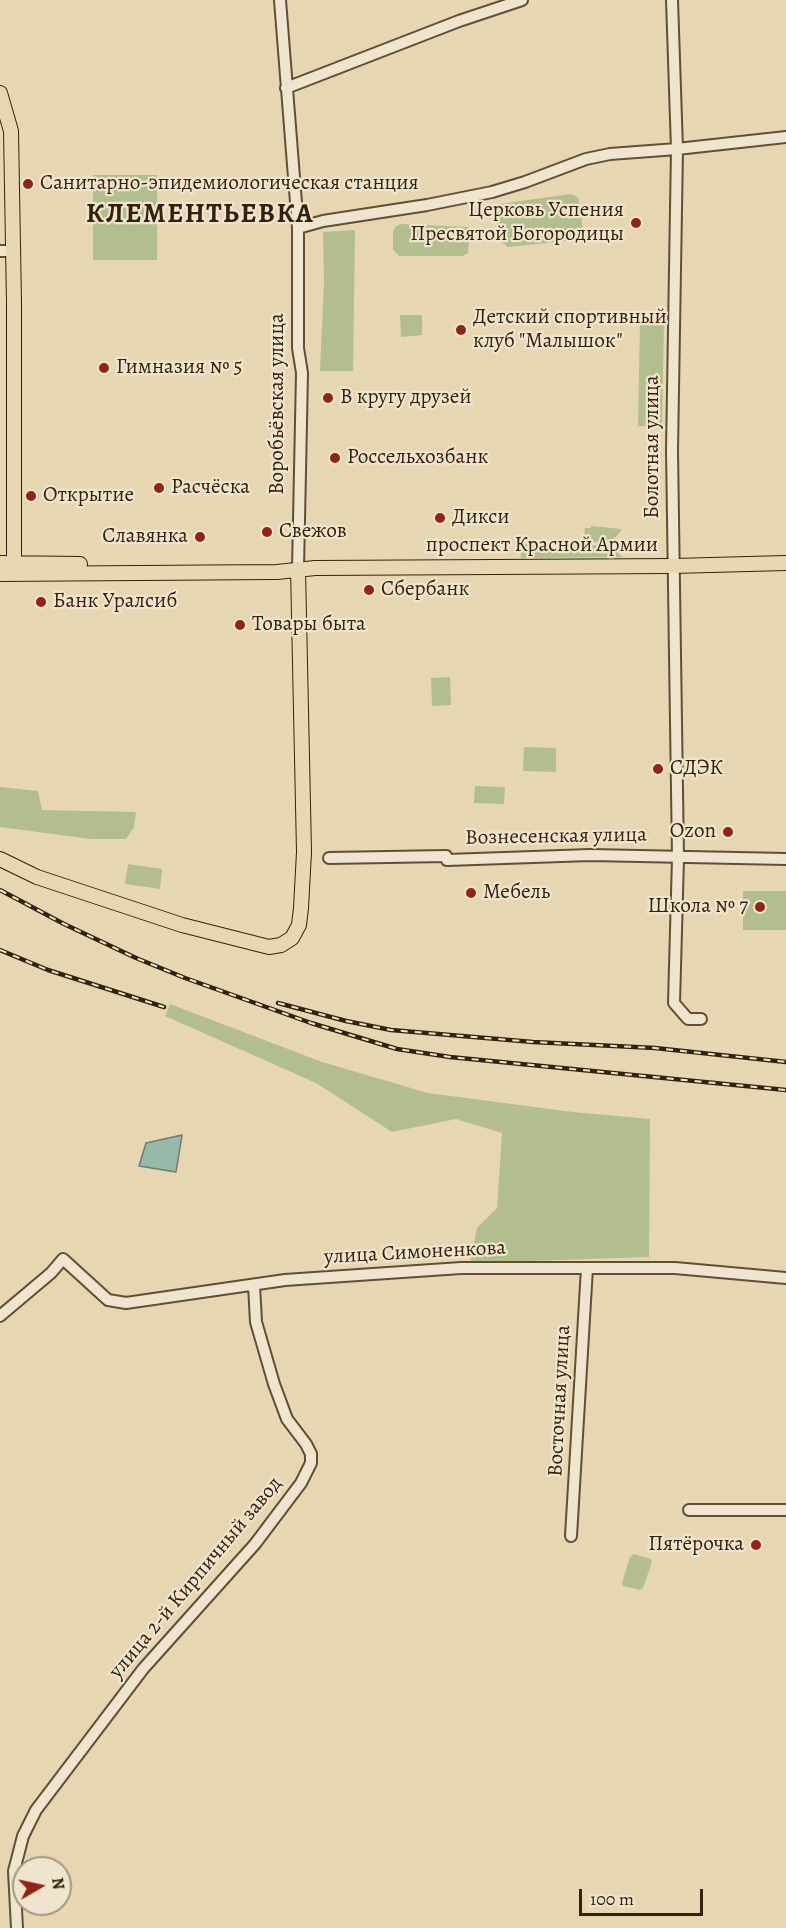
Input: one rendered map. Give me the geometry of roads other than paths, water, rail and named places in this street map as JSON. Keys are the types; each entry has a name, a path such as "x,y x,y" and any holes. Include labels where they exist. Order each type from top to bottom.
{"main road":[{"path":"0,93 11,131 7,251 7,563"},
{"name":"проспект Красной Армии","path":"7,563 298,568 673,566 786,563"},
{"name":"проспект Красной Армии","path":"0,574 277,572 298,568"},
{"name":"Воробьёвская улица","path":"0,859 37,877 182,925 269,947 281,945 292,938 299,925 302,908 304,852 298,568"}],"street":[{"name":"Воробьёвская улица","path":"280,0 297,228 298,348 302,373 298,568"},
{"path":"286,88 459,21 522,0"},
{"name":"Болотная улица","path":"672,0 677,149 672,450 678,858 674,1003 688,1019 701,1019"},
{"path":"297,228 323,220 445,202 492,192 586,159 631,152 786,137"},
{"name":"Вознесенская улица","path":"329,858 446,856 447,860 590,855 786,859"},
{"name":"улица Симоненкова","path":"0,1316 51,1273 63,1259 108,1300 126,1303 285,1280 461,1268 675,1268 786,1278"},
{"name":"Восточная улица","path":"571,1536 587,1268"},
{"name":"улица 2-й Кирпичный завод","path":"17,1928 14,1871 23,1836 36,1810 143,1669 255,1544 301,1483 311,1463 311,1454 287,1419 274,1384 256,1322 254,1285"},
{"path":"689,1510 786,1510"}],"railway":[{"path":"0,890 64,924 185,978 311,1023 397,1049 450,1057 786,1090"},
{"path":"0,950 48,970 164,1007"},
{"path":"278,1003 391,1030 533,1042 655,1048 786,1062"}],"place":[{"name":"Санитарно-эпидемиологическая станция","path":"28,184"},
{"name":"Церковь Успения Пресвятой Богородицы","path":"636,223"},
{"name":"Детский спортивный клуб \"Малышок\"","path":"461,330"},
{"name":"Гимназия № 5","path":"104,368"},
{"name":"В кругу друзей","path":"328,398"},
{"name":"Россельхозбанк","path":"335,458"},
{"name":"Расчёска","path":"159,488"},
{"name":"Открытие","path":"31,496"},
{"name":"Дикси","path":"440,518"},
{"name":"Свежов","path":"267,532"},
{"name":"Славянка","path":"200,537"},
{"name":"Сбербанк","path":"369,590"},
{"name":"Банк Уралсиб","path":"41,602"},
{"name":"Товары быта","path":"240,625"},
{"name":"СДЭК","path":"658,769"},
{"name":"Ozon","path":"728,832"},
{"name":"Мебель","path":"471,893"},
{"name":"Школа № 7","path":"760,907"},
{"name":"Пятёрочка","path":"756,1545"}],"district":[{"name":"КЛЕМЕНТЬЕВКА","path":"200,215"}]}
